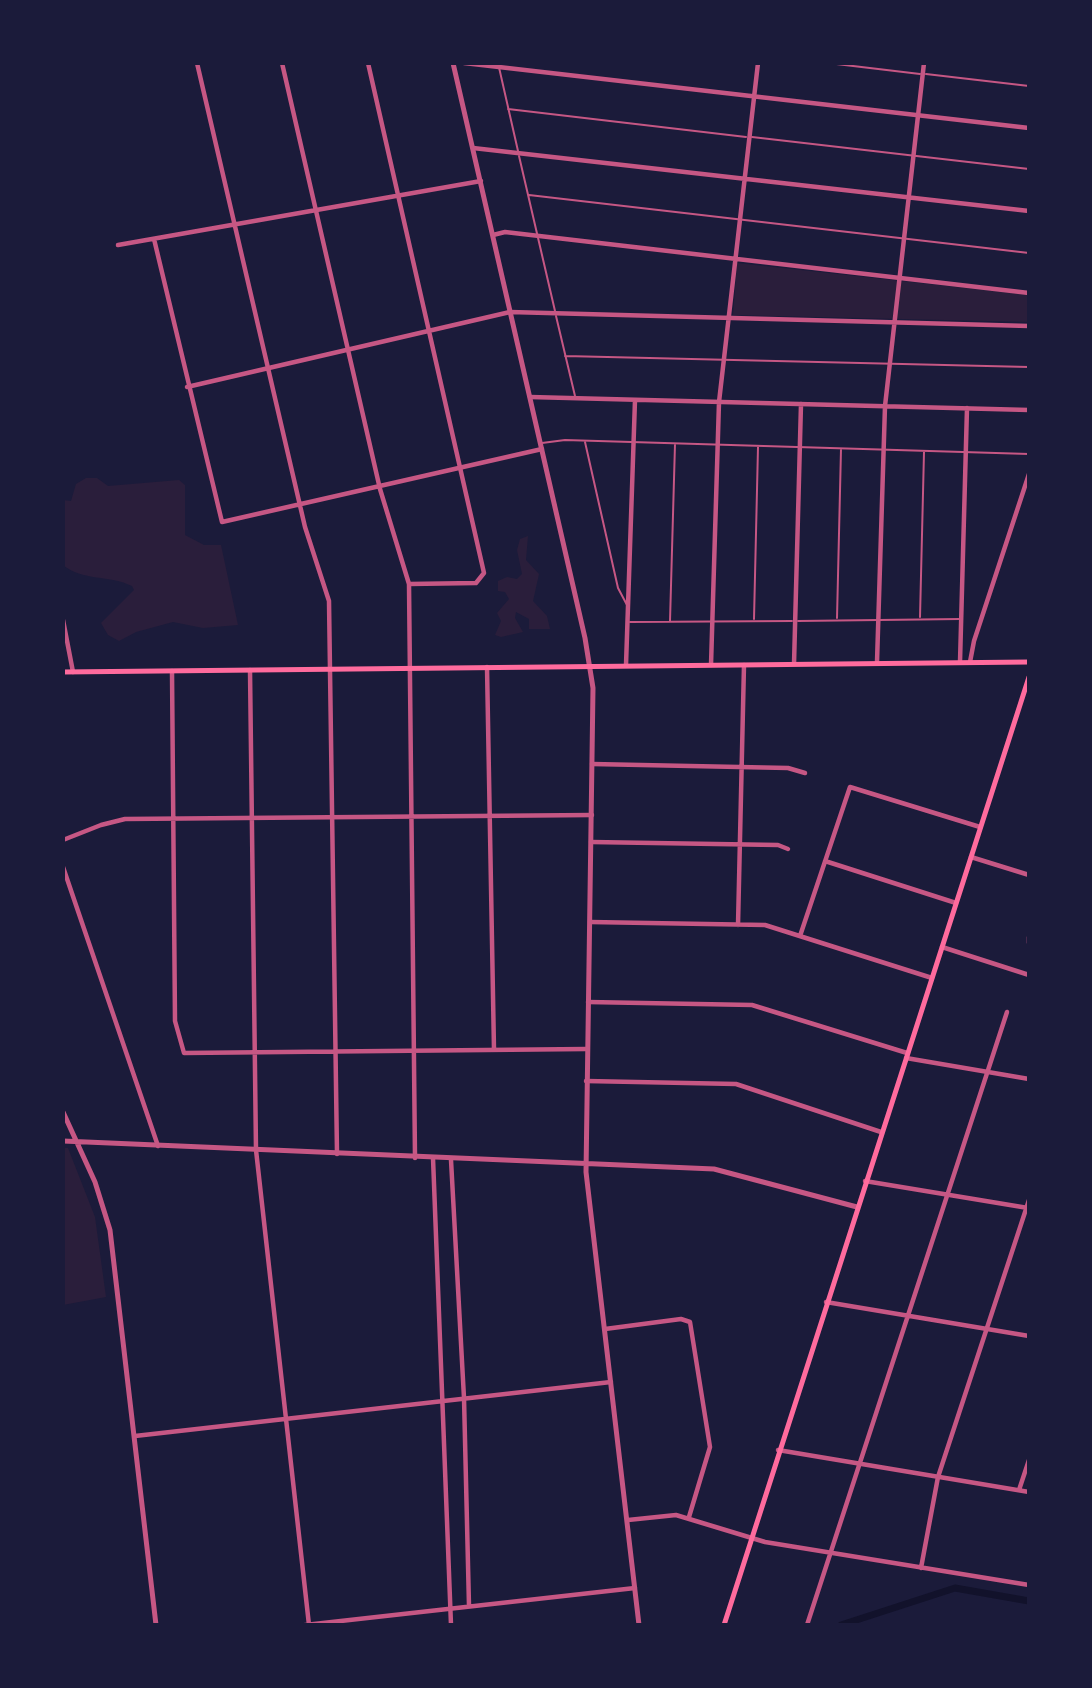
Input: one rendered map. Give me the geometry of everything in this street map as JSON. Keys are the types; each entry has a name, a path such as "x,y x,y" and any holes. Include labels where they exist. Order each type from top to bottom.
{"main road":[{"path":"63,672 1029,662"},
{"path":"724,1625 778,1450 1029,677"}],"street":[{"path":"197,63 300,506 329,601 337,1154"},
{"path":"282,63 380,489 393,541 409,584 415,1157"},
{"path":"368,63 483,566 482,579 476,583 409,584"},
{"path":"453,63 590,665 592,815 586,1165 639,1625"},
{"path":"464,63 1029,128"},
{"path":"711,665 719,402 758,63"},
{"path":"877,662 885,406 925,63"},
{"path":"473,148 1029,211"},
{"path":"118,245 481,181"},
{"path":"493,235 505,232 1029,292"},
{"path":"154,239 187,387 222,522 380,489 541,446"},
{"path":"187,387 510,312 1029,326"},
{"path":"530,397 1029,410"},
{"path":"626,665 635,400"},
{"path":"794,664 801,404"},
{"path":"960,662 967,408"},
{"path":"970,662 976,635 1029,474"},
{"path":"63,620 73,672"},
{"path":"961,628 968,635 976,635"},
{"path":"738,925 744,665"},
{"path":"487,667 494,1049"},
{"path":"250,670 256,1150 308,1625 635,1588"},
{"path":"172,671 175,1021 184,1053 586,1049"},
{"path":"592,764 788,768 805,773"},
{"path":"800,936 850,787 980,827"},
{"path":"63,840 112,821 174,818 592,815"},
{"path":"591,842 778,845 788,849"},
{"path":"971,857 1029,875"},
{"path":"825,861 956,903"},
{"path":"63,867 158,1146"},
{"path":"590,922 765,925 932,978"},
{"path":"1029,937 1029,943"},
{"path":"942,947 1029,975"},
{"path":"587,1002 752,1005 906,1055 1029,1079"},
{"path":"807,1625 1007,1012"},
{"path":"586,1081 736,1084 881,1132"},
{"path":"63,1112 74,1142 95,1182 110,1230 156,1625"},
{"path":"63,1141 714,1170 857,1207"},
{"path":"433,1158 451,1625"},
{"path":"451,1160 464,1398 469,1606"},
{"path":"865,1181 1028,1208"},
{"path":"922,1568 938,1477 1029,1200"},
{"path":"826,1302 1029,1336"},
{"path":"605,1329 687,1320 692,1326 710,1447 689,1517"},
{"path":"135,1436 611,1382"},
{"path":"778,1450 1029,1492"},
{"path":"1019,1490 1029,1460"},
{"path":"628,1520 666,1515 689,1517 752,1539 1029,1585"}],"lane":[{"path":"828,63 1029,86"},
{"path":"499,65 575,398"},
{"path":"508,109 1029,169"},
{"path":"529,195 1029,253"},
{"path":"565,356 1029,367"},
{"path":"541,446 551,440 1029,454"},
{"path":"585,441 618,587 628,607"},
{"path":"670,622 675,443"},
{"path":"754,620 758,446"},
{"path":"837,620 841,448"},
{"path":"920,618 924,450"},
{"path":"628,622 961,619"}],"shaded area":[{"path":"737,263 1029,295 1029,322 733,315"},
{"path":"86,478 97,478 108,486 179,480 185,485 185,535 204,545 221,545 238,625 203,628 173,622 136,632 119,641 108,635 101,623 134,590 132,586 115,580 87,576 63,565 63,500 71,501 76,484"},
{"path":"528,536 526,560 539,574 533,601 547,616 550,629 529,629 529,619 516,612 515,618 523,632 501,637 495,635 501,621 497,613 509,599 505,592 498,591 498,581 507,577 517,579 522,574 517,550 520,539"},
{"path":"63,1148 68,1148 95,1217 106,1297 63,1305"}],"waterway":[{"path":"841,1625 955,1588 1029,1601"}]}
